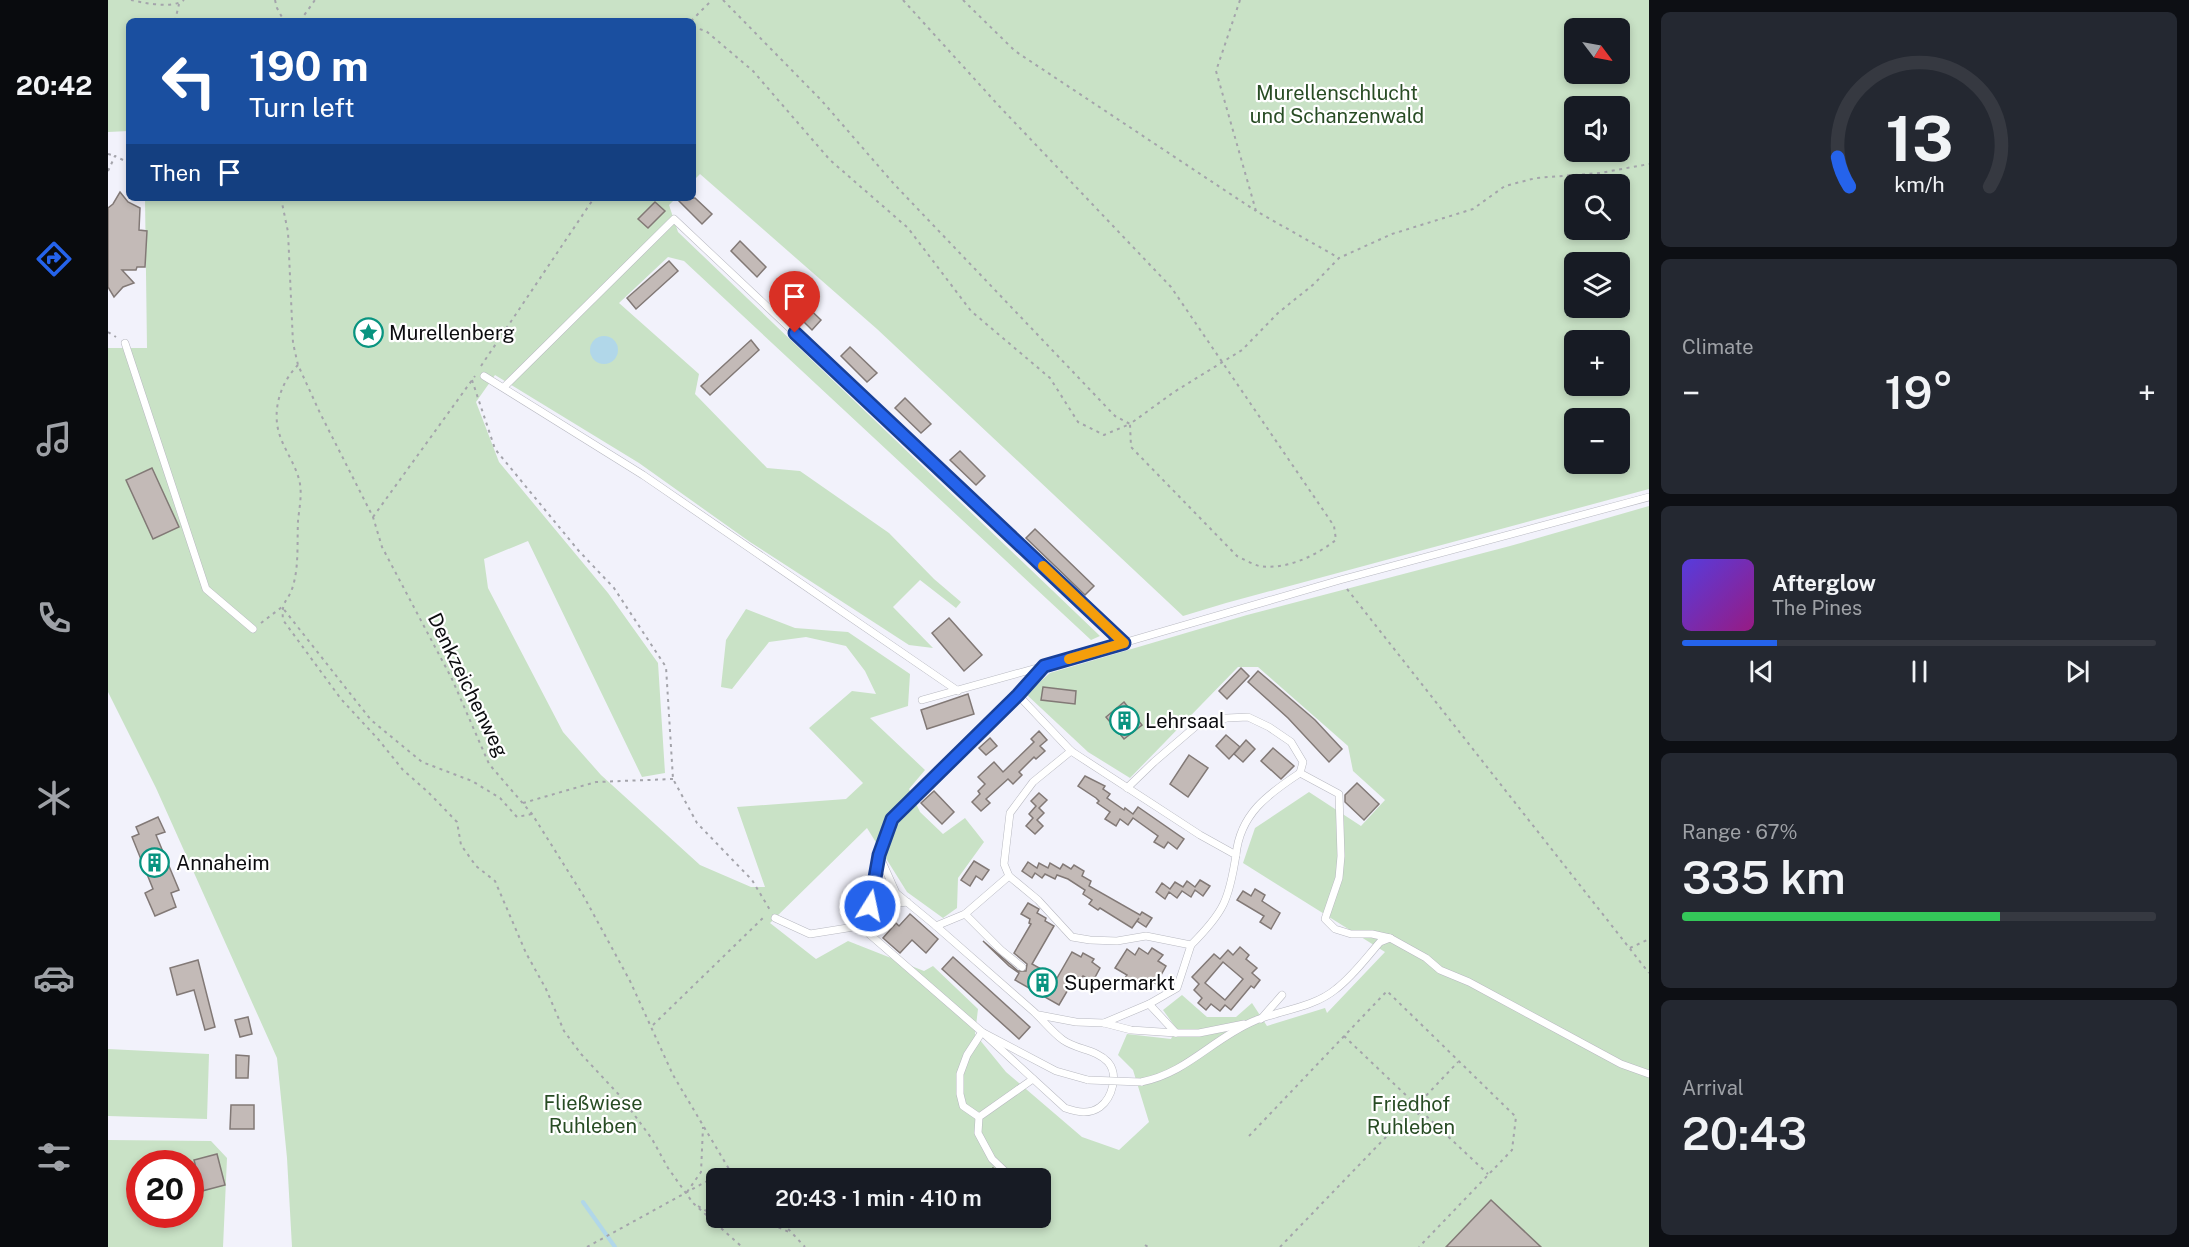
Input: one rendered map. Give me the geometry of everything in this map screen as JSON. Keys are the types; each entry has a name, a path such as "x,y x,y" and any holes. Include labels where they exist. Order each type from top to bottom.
{"lane":[{"path":"504,387 674,219 1124,643"},
{"path":"125,342 206,589 253,629"},
{"path":"484,376 643,475 958,691"},
{"path":"922,700 1340,580 1649,497"},
{"path":"860,926 870,906 879,855 892,819 1018,695 1044,666"},
{"path":"1018,695 1071,751 1200,835 1236,855"},
{"path":"1104,1023 1149,1004 1177,988 1191,945 1212,924 1224,905 1232,882 1242,828 1257,806 1271,792 1300,773 1303,762 1291,742 1269,727 1248,717 1227,718 1196,726 1127,788"},
{"path":"1071,751 1033,782 1010,813 1004,864 1009,876 1038,900 1072,937 1117,941 1146,936 1191,945"},
{"path":"1300,773 1339,794 1341,856 1339,878 1325,919 1335,929 1351,934 1372,934 1390,938 1426,958 1440,969 1469,982 1621,1064 1649,1074"},
{"path":"860,926 1065,1108 1078,1113 1089,1112 1100,1107 1108,1098 1113,1088 1113,1071 1107,1062 1093,1051 1063,1040 1038,1015 896,893 879,855"},
{"path":"936,926 965,914 1009,876"},
{"path":"870,906 907,902"},
{"path":"965,914 1000,950 1022,967"},
{"path":"775,918 810,934 860,926"},
{"path":"982,1032 1056,1071 1088,1080 1141,1082 1175,1072 1216,1042 1253,1022 1304,1005 1335,990 1380,942 1390,938"},
{"path":"1261,1019 1282,994"},
{"path":"1149,1004 1176,1033"},
{"path":"1038,1015 1076,1022 1104,1023 1131,1030 1176,1033 1199,1033 1253,1022"},
{"path":"980,1117 963,1106 960,1094 960,1074 967,1055 982,1032"},
{"path":"1002,1168 992,1159 978,1133 980,1117 1033,1079"}],"path":[{"path":"131,0 150,4 179,4"},
{"path":"176,18 179,4 184,0"},
{"path":"275,0 282,18"},
{"path":"302,18 315,0"},
{"path":"694,18 712,0"},
{"path":"723,0 822,100 894,184 1098,399 1115,416 1130,424"},
{"path":"903,0 999,106 1171,287 1334,526 1336,540 1319,553 1291,564 1259,566 1237,556 1131,447 1130,424"},
{"path":"963,0 1016,51 1256,211 1339,258"},
{"path":"1240,0 1216,71 1256,211"},
{"path":"696,28 706,31 753,71 830,160 908,228 971,311 1050,378 1078,422 1104,435 1130,424 1174,392 1242,350 1278,313 1314,284 1339,258 1392,234 1473,209 1505,186 1536,178 1600,173 1649,164"},
{"path":"108,154 126,162"},
{"path":"108,171 115,156"},
{"name":"Denkzeichenweg","path":"282,201 288,232 293,343 298,365 320,413 373,517 382,547 452,679 489,764 532,814 583,896 652,1026 673,1075 728,1168"},
{"path":"373,517 472,380 592,201"},
{"path":"253,629 282,607 293,586 301,486 289,452 279,433 278,418 280,391 290,373 298,365"},
{"path":"472,380 495,449 578,550 614,588 666,667 673,779 697,823 752,880 770,911 652,1026"},
{"path":"1340,580 1649,973"},
{"path":"282,607 371,720 422,762 491,792 500,798 517,817 532,814"},
{"path":"282,607 283,620 341,699 403,770 457,822 461,845 476,866 495,881 526,953 546,989 564,1031 622,1098 652,1139 693,1203 742,1247"},
{"path":"523,804 596,782 673,779"},
{"path":"1630,948 1649,939"},
{"path":"1250,1136 1387,991 1516,1117 1512,1149 1419,1247"},
{"path":"1344,1036 1412,1101"},
{"path":"1420,1101 1459,1061"},
{"path":"1416,1097 1426,1106 1417,1115 1408,1106 1412,1101 1416,1097"},
{"path":"1280,1247 1412,1110"},
{"path":"1421,1111 1488,1174"},
{"path":"686,1194 701,1172 703,1127"},
{"path":"587,1247 706,1182"},
{"path":"693,1203 706,1211"},
{"path":"780,1228 793,1234"},
{"path":"787,1228 805,1247"}],"green space":[{"name":"Murellenschlucht und Schanzenwald","path":"108,0 1649,0 1649,489 1183,616 877,329 700,174 696,178 696,18 126,18 126,131 108,132"},
{"path":"145,201 673,201 669,205 678,232 1100,636 1091,640 684,261 668,257 619,303 699,374 695,394 767,468 800,471 889,533 934,579 961,602 956,608 920,580 893,607 933,648 909,645 750,542 639,463 495,375 476,402 499,462 608,593 658,663 665,773 642,777 528,541 484,559 488,588 563,732 601,775 700,865 751,887 765,887 737,807 846,799 863,783 809,728 852,691 876,694 865,671 846,646 806,637 769,642 732,689 721,687 726,640 746,609 795,628 848,632 910,674 908,706 870,718 925,770 909,789 920,812 943,834 965,818 984,842 958,878 957,908 943,918 907,892 867,828 770,923 816,959 848,941 924,971 933,966 978,1009 975,1034 1006,1072 1082,1137 1119,1150 1149,1122 1133,1070 1118,1055 1127,1034 1171,1039 1176,1028 1163,1010 1182,995 1207,1017 1236,1017 1252,1003 1267,1026 1325,1008 1327,1013 1385,952 1243,863 1255,828 1309,792 1361,826 1385,800 1353,771 1348,746 1258,667 1238,667 1130,778 1088,752 1026,694 1050,673 1247,615 1510,546 1649,506 1649,1247 292,1247 287,1158 277,1058 156,788 108,692 108,348 147,348"},
{"path":"108,1049 209,1054 207,1119 108,1116"},
{"path":"108,1140 211,1141 227,1158 223,1247 108,1247"}],"water":[{"path":"604,336 614,340 618,350 614,360 604,364 594,360 590,350 594,340"}],"building":[{"path":"120,192 126,201 140,208 139,230 147,231 145,267 137,267 136,270 122,270 134,283 123,287 114,297 108,287 108,208"},
{"path":"696,199 712,214 702,224 679,201 696,201"},
{"path":"655,202 665,211 648,228 638,219"},
{"path":"740,241 766,267 757,277 731,251"},
{"path":"669,261 678,271 636,309 627,298"},
{"path":"794,294 821,320 812,330 785,303"},
{"path":"751,340 759,350 710,395 701,386"},
{"path":"850,347 877,373 867,382 841,356"},
{"path":"905,398 931,424 921,433 895,408"},
{"path":"960,451 985,476 976,485 950,460"},
{"path":"152,468 179,527 153,539 126,480"},
{"path":"1035,529 1094,586 1085,595 1026,538"},
{"path":"949,618 982,655 964,671 932,633"},
{"path":"1241,668 1249,676 1227,699 1219,691"},
{"path":"1258,671 1315,720 1342,749 1329,762 1288,718 1248,682"},
{"path":"1043,687 1076,691 1075,704 1041,700"},
{"path":"968,694 974,714 927,729 921,710"},
{"name":"Lehrsaal","path":"1124,702 1142,725 1124,739 1106,717"},
{"path":"1039,731 1047,740 1040,746 1045,751 1036,759 1034,757 1019,772 1022,775 1013,784 1008,779 986,799 990,803 981,811 972,802 980,794 978,791 985,784 978,777 994,762 1003,772 1034,742 1031,739"},
{"path":"1226,735 1240,747 1229,759 1216,746"},
{"path":"990,738 997,746 986,755 979,748"},
{"path":"1246,740 1255,749 1243,762 1234,754"},
{"path":"1273,748 1294,766 1281,779 1261,761"},
{"path":"1189,755 1208,768 1188,797 1170,784"},
{"path":"1085,776 1105,786 1103,789 1110,794 1107,798 1124,810 1125,808 1133,814 1138,807 1184,839 1177,849 1168,842 1164,848 1154,842 1158,836 1133,818 1128,825 1120,819 1116,826 1105,819 1110,812 1097,803 1099,801 1096,798 1078,786"},
{"path":"1357,783 1379,804 1364,820 1345,802 1345,795"},
{"path":"934,791 954,812 942,824 921,803"},
{"path":"1039,793 1047,800 1039,808 1044,813 1037,820 1043,826 1035,834 1026,826 1033,818 1029,814 1036,806 1031,801"},
{"name":"Annaheim","path":"158,817 165,832 156,835 179,890 171,893 176,907 155,916 145,893 153,889 132,837 139,834 136,827"},
{"path":"974,861 989,870 982,880 976,876 970,886 961,880"},
{"path":"1028,862 1037,868 1039,863 1048,868 1050,863 1060,869 1063,864 1071,869 1074,865 1084,871 1082,876 1091,881 1089,886 1140,915 1142,912 1152,918 1146,927 1137,921 1139,918 1132,928 1100,908 1098,910 1089,904 1092,900 1083,894 1085,890 1068,879 1057,875 1055,879 1045,874 1042,878 1035,873 1032,878 1022,871"},
{"path":"1200,880 1210,886 1203,896 1195,890 1191,897 1182,891 1177,898 1169,892 1165,899 1156,892 1162,883 1170,889 1175,882 1183,887 1187,881 1195,887"},
{"path":"1255,889 1265,895 1262,901 1280,913 1271,929 1260,922 1264,916 1237,900 1243,891 1251,896"},
{"path":"1028,903 1039,909 1037,913 1054,926 1032,964 1057,978 1072,952 1081,957 1083,953 1094,959 1092,962 1100,968 1093,981 1083,976 1081,979 1076,976 1059,1005 1015,980 1019,973 983,941 1018,971 1026,971 1027,964 1014,953 1031,924 1030,919 1021,914"},
{"path":"910,914 938,939 926,953 912,940 900,953 883,938 896,923 899,926"},
{"path":"1240,947 1249,955 1246,959 1257,968 1252,973 1260,980 1254,988 1251,986 1231,1010 1225,1005 1220,1011 1211,1004 1206,1010 1198,1003 1202,998 1194,990 1199,984 1192,977 1214,954 1220,959 1228,950 1233,955","holes":["1223,962 1243,979 1225,1000 1205,983"]},
{"path":"1139,948 1148,954 1152,948 1163,955 1158,961 1166,966 1156,984 1152,981 1146,990 1125,978 1127,975 1115,968 1127,949 1135,955"},
{"path":"953,957 1030,1027 1019,1039 942,969"},
{"path":"198,960 215,1027 205,1030 194,990 177,995 170,968"},
{"path":"248,1017 252,1034 240,1037 235,1020"},
{"path":"236,1055 249,1056 248,1078 236,1078"},
{"path":"231,1105 254,1105 254,1129 230,1129"},
{"path":"217,1154 225,1185 204,1190 204,1157"},
{"path":"1491,1200 1541,1247 1446,1247"}],"waterway":[{"path":"583,1202 615,1247"}],"slow traffic":[{"path":"1043,566 1124,643 1069,659"}],"place":[{"name":"Murellenberg","path":"368,333"},
{"name":"Lehrsaal","path":"1124,721"},
{"name":"Annaheim","path":"155,863"},
{"name":"Supermarkt","path":"1043,983"}],"route":[{"path":"795,333 1124,643 1044,666 1018,695 892,819 879,855 870,906"}],"park label":[{"name":"Fließwiese Ruhleben","path":"593,1114"},
{"name":"Friedhof Ruhleben","path":"1411,1116"}]}
